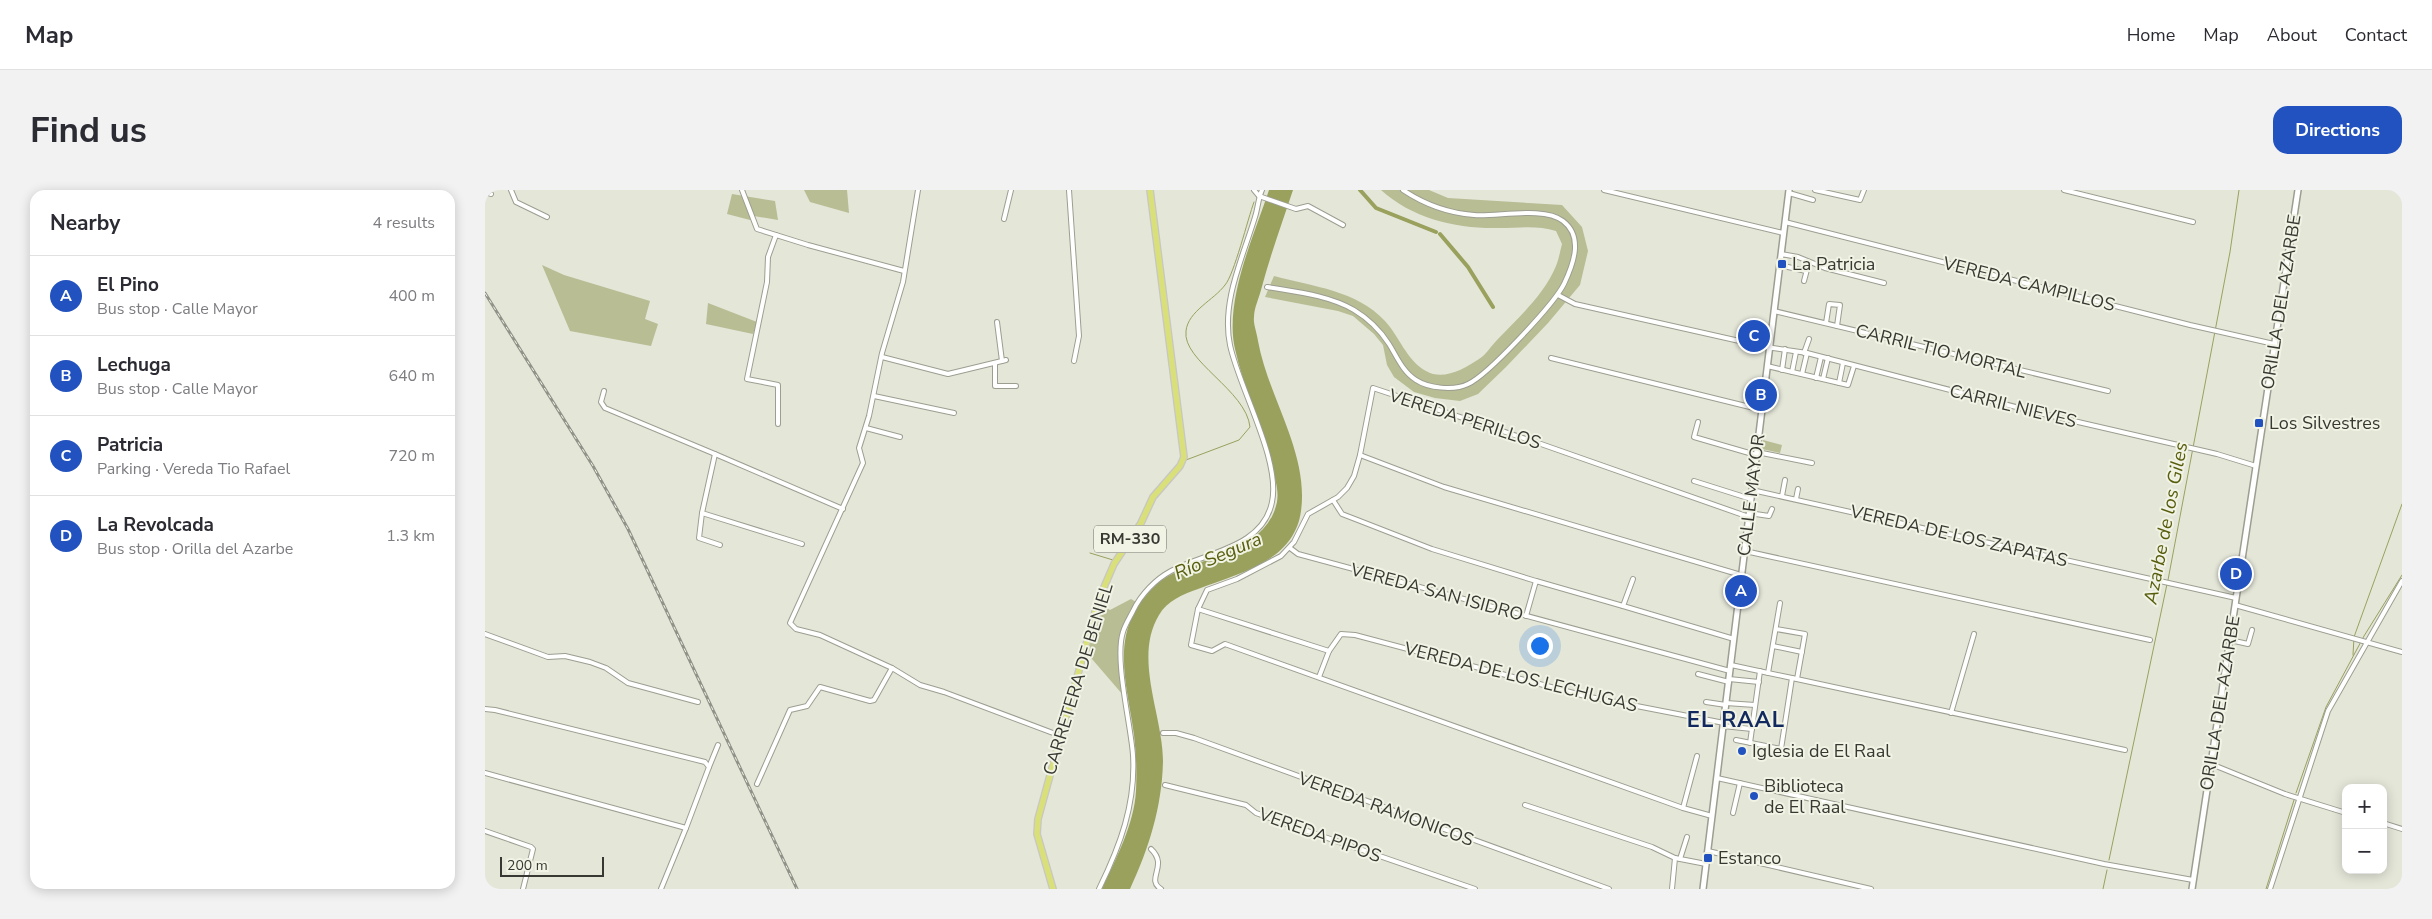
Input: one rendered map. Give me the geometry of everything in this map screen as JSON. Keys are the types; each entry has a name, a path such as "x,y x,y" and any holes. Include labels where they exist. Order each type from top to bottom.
{"main road":[{"name":"CARRETERA DE BENIEL","path":"1053,889 1037,834 1037,824 1094,611 1111,570 1141,522 1153,497 1180,466 1184,457 1150,190"}],"street":[{"path":"511,190 516,202 547,217"},
{"path":"742,190 757,229 904,271"},
{"path":"918,190 899,303 882,357 866,428 859,448 863,463 790,623 796,629 820,635 892,668 920,685 944,692 1061,736"},
{"path":"1004,219 1011,190"},
{"path":"1069,190 1079,336 1075,361"},
{"path":"1254,190 1259,196 1296,209 1307,206 1343,225"},
{"path":"1099,889 1120,840 1133,794 1133,755 1121,654 1122,634 1134,608 1149,588 1170,571 1233,546 1246,538 1265,522 1272,504 1274,489 1271,467 1230,345 1227,322 1232,292 1262,190"},
{"path":"1267,287 1306,293 1355,310 1379,330 1403,368 1417,381 1447,388 1468,384 1488,370 1558,295 1574,262 1576,246 1571,231 1565,222 1552,216 1474,215 1445,211 1418,200 1403,190"},
{"path":"1604,190 1783,232"},
{"path":"1815,190 1861,200 1864,190"},
{"path":"2064,190 2193,222"},
{"name":"ORILLA DEL AZARBE","path":"2192,889 2298,190"},
{"path":"485,192 491,194"},
{"path":"1789,192 1813,200"},
{"name":"CALLE MAYOR","path":"1703,889 1789,192"},
{"name":"VEREDA CAMPILLOS","path":"1785,222 2190,325 2274,344"},
{"path":"777,235 767,257 767,282 747,379 778,385 778,424"},
{"path":"1781,254 1884,283"},
{"path":"1804,281 1809,262"},
{"path":"1779,265 1806,271"},
{"name":"CARRIL NIEVES","path":"1558,295 1575,304 1769,347 1828,358 2039,413 2217,454 2256,466"},
{"path":"1825,323 1829,304 1840,305 1837,326"},
{"name":"CARRIL TIO MORTAL","path":"1774,311 2108,391"},
{"path":"1828,311 1839,312"},
{"path":"882,357 948,374 1004,361 997,322"},
{"path":"1802,374 1809,339"},
{"path":"1782,370 1785,349"},
{"path":"1792,372 1796,352"},
{"path":"1816,378 1821,357"},
{"path":"1551,358 1762,410"},
{"path":"1823,379 1828,358"},
{"path":"995,363 995,386 1016,386"},
{"path":"1839,382 1843,363"},
{"path":"1767,366 1848,385 1854,366"},
{"name":"VEREDA PERILLOS","path":"1198,610 1201,598 1207,590 1265,566 1290,548 1308,514 1338,497 1350,482 1360,456 1373,388 1749,515"},
{"path":"604,391 601,402 605,408 843,509"},
{"path":"874,396 954,413"},
{"path":"1698,422 1694,437 1757,454 1812,463"},
{"path":"866,428 900,437"},
{"path":"715,454 702,513 699,538 721,546"},
{"path":"1360,456 1444,487 1741,576"},
{"path":"1782,496 1785,480"},
{"path":"1694,481 1751,499"},
{"name":"VEREDA DE LOS ZAPATAS","path":"1752,490 2236,598"},
{"path":"1796,499 1798,490"},
{"path":"1333,500 1342,514 1432,549 1734,639"},
{"path":"1749,515 1769,516 1772,509"},
{"path":"702,513 802,544"},
{"name":"VEREDA SAN ISIDRO","path":"1290,548 1298,554 1730,671"},
{"path":"1745,551 2150,640"},
{"path":"1623,606 1633,579"},
{"path":"1527,616 1536,581"},
{"path":"2270,889 2328,711 2364,642 2402,582"},
{"path":"1768,673 1780,603"},
{"path":"2235,605 2402,652"},
{"path":"1319,677 1329,651 1198,610 1191,644 1212,651 1225,644 1683,808 1712,816"},
{"path":"1776,629 1805,634 1797,679"},
{"path":"2230,640 2248,644 2251,630"},
{"name":"VEREDA DE LOS LECHUGAS","path":"1329,651 1338,636 1344,633 1585,696 1724,724"},
{"path":"485,634 548,657 565,656 590,662 606,668 628,683 698,702"},
{"path":"1951,713 1974,634"},
{"path":"1773,646 1802,652"},
{"path":"1731,665 2125,750"},
{"path":"757,784 791,710 807,706 820,687 870,701 874,700 892,668"},
{"path":"1750,743 1760,671"},
{"path":"1699,674 1729,681 1759,682"},
{"path":"1736,740 1781,749 1791,678"},
{"path":"1706,702 1755,705"},
{"path":"485,709 705,762 709,767"},
{"path":"1724,724 1752,729"},
{"name":"VEREDA RAMONICOS","path":"1163,733 1176,733 1194,738 1609,889"},
{"path":"661,889 719,745"},
{"path":"1683,808 1697,756"},
{"path":"2211,764 2299,798 2342,812"},
{"path":"485,773 686,828"},
{"path":"1717,778 2104,864 2193,880"},
{"path":"1733,813 1740,783"},
{"name":"VEREDA PIPOS","path":"1165,785 1246,805 1256,813 1284,824 1475,889"},
{"path":"1525,805 1652,847 1675,858 1707,864"},
{"path":"2387,824 2402,829"},
{"path":"485,831 531,847 533,850 523,889"},
{"path":"1680,859 1687,837"},
{"path":"1151,849 1159,862 1155,879 1156,885 1161,889"},
{"path":"1708,851 1871,889"},
{"path":"1672,889 1675,858"}],"shaded area":[{"path":"804,190 847,190 849,213 810,202"},
{"path":"1269,190 1293,190 1272,252 1254,314 1254,323 1263,362 1294,446 1302,489 1301,511 1296,528 1288,542 1276,554 1247,571 1181,596 1166,606 1159,615 1152,632 1149,649 1151,687 1162,743 1163,761 1157,811 1149,843 1130,889 1102,889 1124,841 1135,804 1134,735 1124,658 1128,627 1134,613 1146,595 1162,580 1177,572 1229,552 1259,533 1270,519 1277,502 1277,489 1268,452 1239,364 1233,330 1237,289 1242,268"},
{"path":"1381,190 1429,190 1448,198 1562,205 1582,227 1588,251 1580,285 1548,323 1478,394 1460,401 1435,398 1414,392 1394,377 1387,365 1383,345 1374,334 1353,316 1338,311 1265,297 1274,276 1348,296 1361,302 1385,321 1408,355 1419,367 1433,374 1439,375 1453,372 1484,355 1530,306 1551,277 1562,244 1556,231 1535,227 1483,228 1452,224 1421,215 1394,200"},
{"path":"732,194 775,201 778,220 754,216 750,220 727,214"},
{"path":"542,265 564,275 650,301 645,319 658,324 651,346 570,331"},
{"path":"708,303 757,322 753,334 706,324"},
{"path":"1763,440 1782,445 1780,453 1762,449"},
{"path":"1131,599 1136,602 1120,649 1123,695 1086,652 1099,603 1110,610"}],"waterway":[{"path":"1360,190 1376,208 1436,232"},
{"name":"Azarbe de los Giles","path":"2168,580 2230,252 2239,190"},
{"path":"1186,460 1239,440 1250,427 1246,413 1238,401 1194,353 1187,342 1186,331 1191,317 1229,279 1254,202"},
{"path":"1440,234 1468,267 1493,307"},
{"path":"2353,655 2354,637 2402,504"},
{"path":"1090,553 1113,560"},
{"path":"2296,793 2326,707 2364,636 2402,575"},
{"name":"Azarbe de los Giles","path":"2109,860 2167,584"},
{"path":"2266,889 2294,800"},
{"name":"Azarbe de los Giles","path":"2103,889 2107,870"}],"railway":[{"path":"485,293 593,466 628,529 797,889"}],"place":[{"name":"La Patricia","path":"1782,264"},
{"name":"Patricia","path":"1754,336"},
{"name":"Lechuga","path":"1761,395"},
{"name":"Los Silvestres","path":"2259,423"},
{"name":"La Revolcada","path":"2236,574"},
{"name":"El Pino","path":"1741,591"},
{"name":"Iglesia de El Raal","path":"1742,751"},
{"name":"Biblioteca de El Raal","path":"1754,796"},
{"name":"Estanco","path":"1708,858"}],"district":[{"name":"EL RAAL","path":"1736,720"}],"water label":[{"name":"Río Segura","path":"1218,556"}]}
